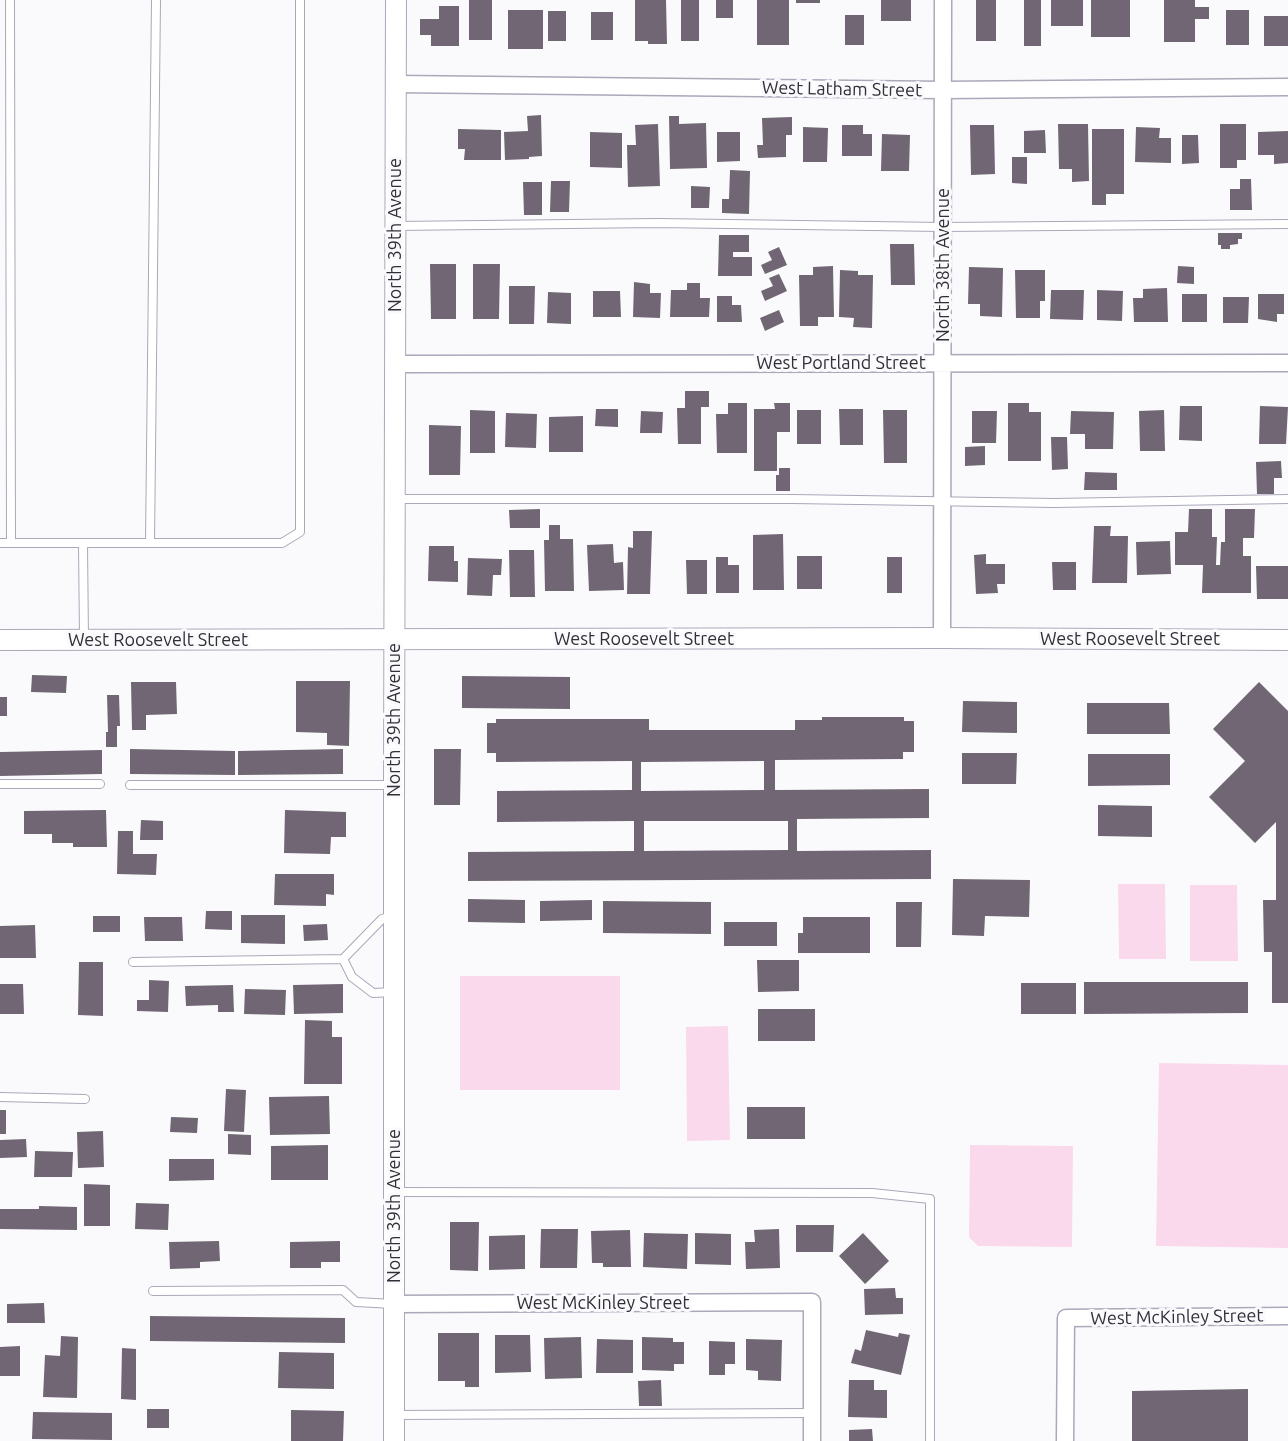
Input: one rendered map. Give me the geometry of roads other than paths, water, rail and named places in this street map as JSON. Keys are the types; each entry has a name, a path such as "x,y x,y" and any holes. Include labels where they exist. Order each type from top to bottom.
{"street":[{"name":"North 39th Avenue","path":"394,1441 396,0"},
{"name":"North 38th Avenue","path":"942,638 943,0"},
{"name":"West Latham Street","path":"396,84 943,90 1288,87"},
{"name":"West Portland Street","path":"395,364 1288,363"},
{"name":"West Roosevelt Street","path":"0,640 942,638 1288,640"},
{"name":"West McKinley Street","path":"394,1304 812,1302 812,1413"},
{"name":"West McKinley Street","path":"1065,1441 1066,1318 1288,1316"},
{"path":"812,1413 812,1441"}],"lane":[{"path":"10,0 11,543"},
{"path":"150,543 156,0"},
{"path":"0,543 282,543 300,532 300,0"},
{"path":"395,226 657,223 943,227 1288,225"},
{"path":"394,499 1054,502 1288,499"},
{"path":"83,543 84,640"},
{"path":"0,784 100,784"},
{"path":"130,785 394,785"},
{"path":"133,962 343,959 381,919 394,916"},
{"path":"343,959 352,977 373,993 394,992"},
{"path":"0,1097 85,1099"},
{"path":"394,1192 872,1193 930,1199 930,1441"},
{"path":"153,1291 343,1290 356,1302 394,1304"},
{"path":"394,1415 812,1413"}]}
